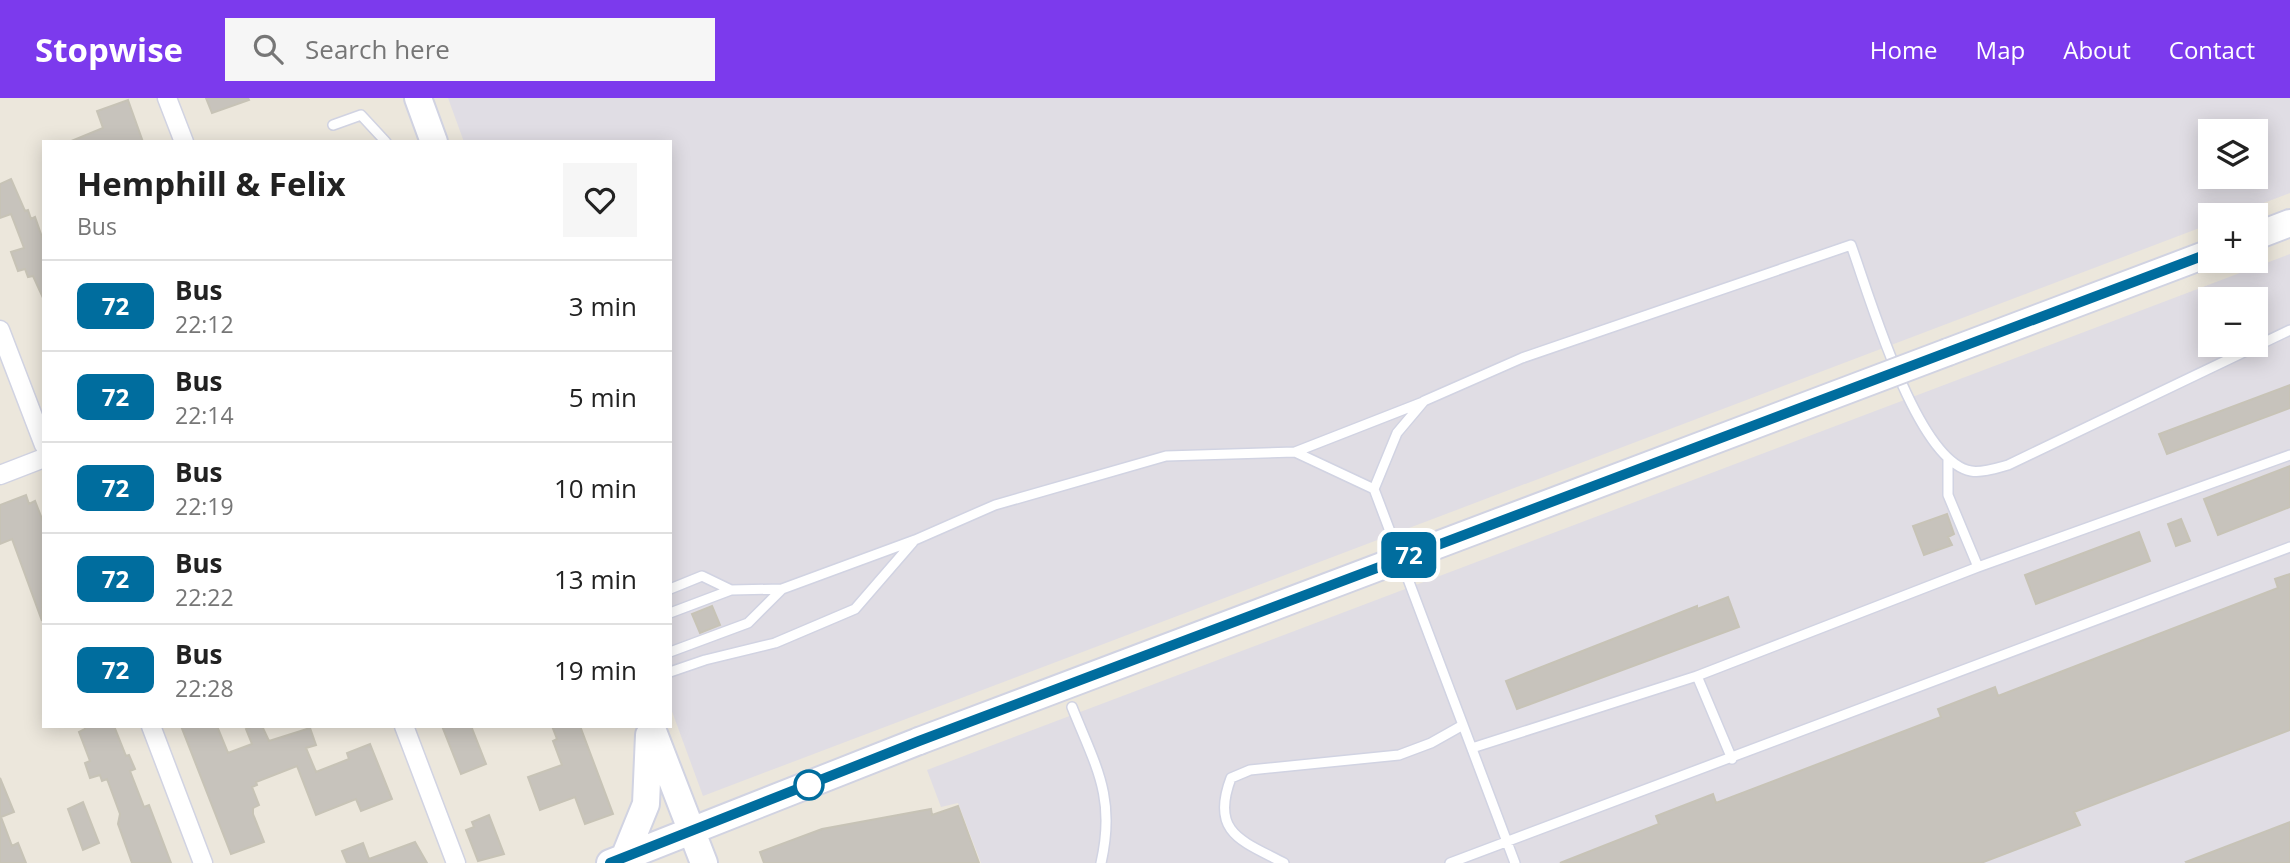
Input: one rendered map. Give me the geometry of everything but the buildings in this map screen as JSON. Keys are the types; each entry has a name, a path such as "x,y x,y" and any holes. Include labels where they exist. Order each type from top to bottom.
{"main road":[{"path":"418,98 433,140"},
{"path":"2268,231 2290,223"},
{"path":"617,860 919,741 2198,258"},
{"path":"617,860 646,804 650,728"},
{"path":"651,728 704,863"}],"street":[{"path":"167,98 183,140"},
{"path":"0,330 42,440"},
{"path":"0,475 42,459"},
{"path":"152,728 203,863"},
{"path":"405,728 456,863"}],"lane":[{"path":"333,125 361,115 384,140"},
{"path":"672,612 731,590 782,589 915,540 995,505 1166,456 1295,453 1522,358 1851,245 1900,382 1948,460 1948,495 1978,567"},
{"path":"1948,460 1971,471 2008,465 2290,330"},
{"path":"1424,401 1397,433 1374,489 1515,863"},
{"path":"1295,453 1374,489"},
{"path":"1472,748 1697,676 1978,567 2290,455"},
{"path":"672,671 705,660 775,643 855,609 915,540"},
{"path":"1450,863 1508,844 2290,547"},
{"path":"672,588 702,576 731,590"},
{"path":"672,651 748,623 782,589"},
{"path":"1697,676 1732,759"},
{"path":"1072,707 1106,791 1107,836 1101,863"},
{"path":"1284,863 1239,839 1225,819 1222,801 1231,778 1250,770 1399,755 1463,725"}],"shaded area":[{"path":"448,98 2290,98 2290,193 2264,203 2198,203 2198,229 703,796 672,711 672,140 463,140"},
{"path":"2290,254 2290,863 981,863 958,803 941,807 927,770 2198,289 2198,357 2268,357 2268,287 2203,287 2240,273 2268,273 2268,262"}],"bus line":[{"name":"72","path":"610,863 919,741 2198,258"}]}
